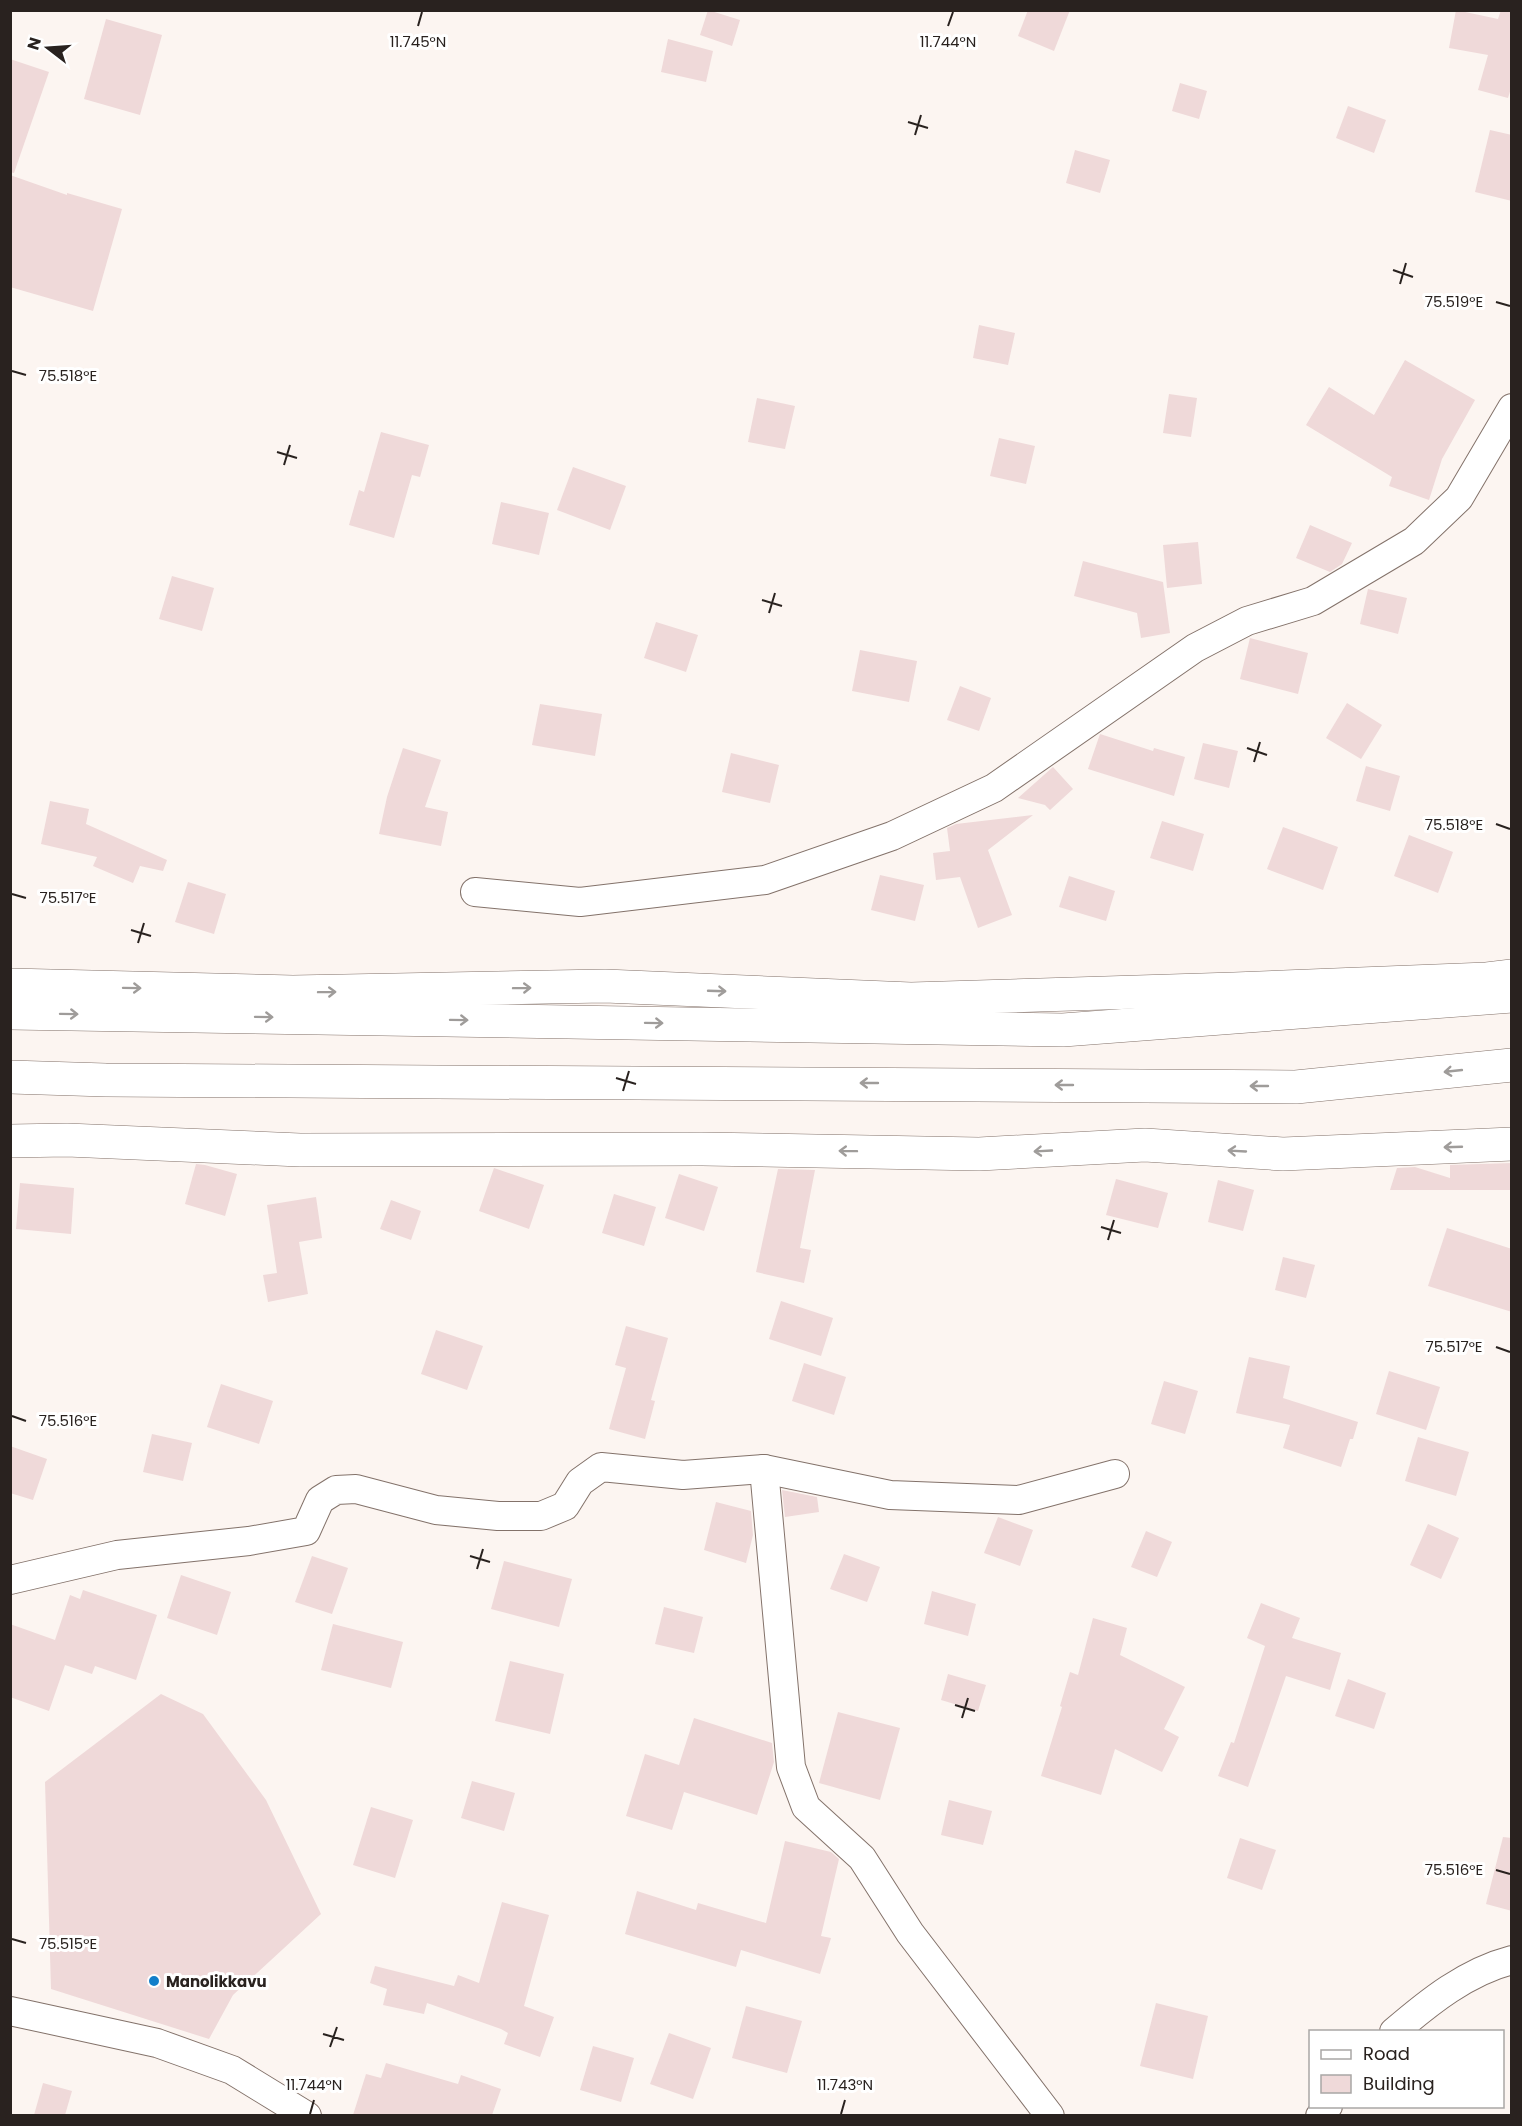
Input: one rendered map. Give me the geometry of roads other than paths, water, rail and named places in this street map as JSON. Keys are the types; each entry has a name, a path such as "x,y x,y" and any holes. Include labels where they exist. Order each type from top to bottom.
{"main road":[{"path":"10,985 293,992 604,986 911,999 1234,989 1487,979 1512,976"},
{"path":"10,1013 1063,1030 1512,996"},
{"path":"10,1077 106,1080 1296,1087 1512,1065"},
{"path":"10,1141 67,1140 300,1150 702,1149 979,1154 1145,1145 1283,1154 1512,1144"}],"street":[{"path":"475,892 580,902 765,880 892,836 994,788 1195,648 1246,621 1313,601 1414,541 1459,498 1512,408"},
{"path":"10,1580 117,1555 306,1531 320,1500 336,1490 356,1489 436,1510 498,1516 541,1516 565,1506 580,1482 601,1467 683,1475 764,1469 890,1495 1019,1500 1115,1474"},
{"path":"764,1469 791,1767 806,1807 862,1858 910,1934 1050,2115"},
{"path":"1395,2030 1437,1996 1492,1965 1512,1960"},
{"path":"10,2010 168,2047 232,2070 307,2115"}],"place":[{"name":"Manolikkavu","path":"154,1981"}]}
